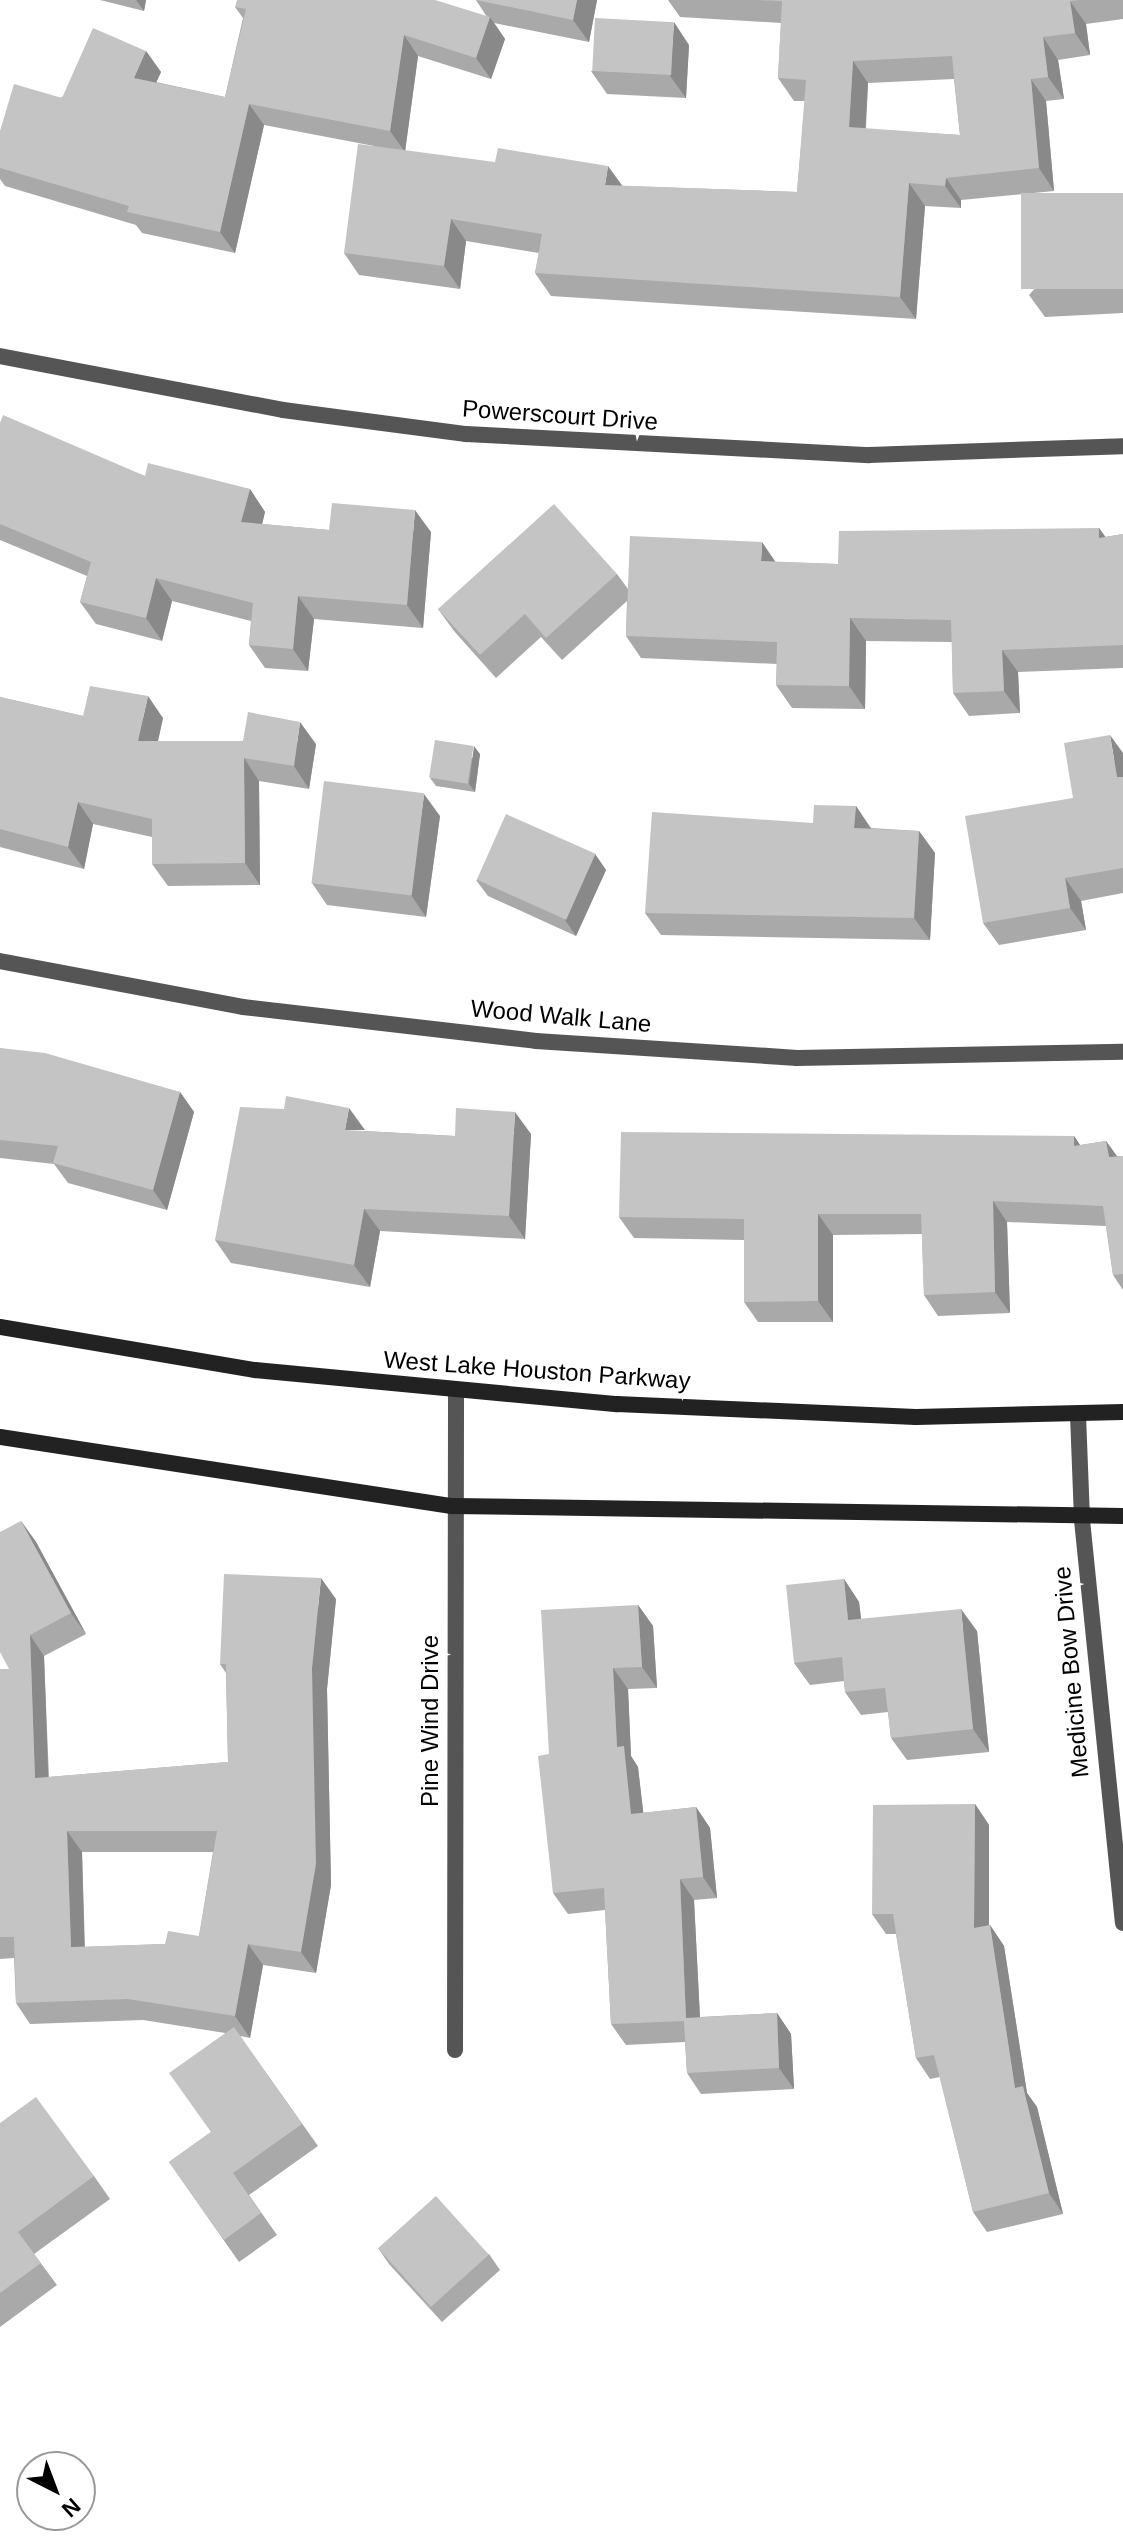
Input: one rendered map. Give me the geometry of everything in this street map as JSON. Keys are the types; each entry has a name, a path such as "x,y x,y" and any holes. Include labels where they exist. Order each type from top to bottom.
{"main road":[{"name":"West Lake Houston Parkway","path":"0,1327 255,1370 456,1392 916,1417 1123,1412"},
{"path":"0,1437 452,1506 1082,1520 1123,1516"}],"street":[{"name":"Powerscourt Drive","path":"0,356 267,408 466,434 869,455 1123,446"},
{"name":"Wood Walk Lane","path":"0,961 243,1007 536,1041 797,1058 1123,1052"},
{"name":"Pine Wind Drive","path":"455,2050 452,1506 456,1392"},
{"name":"Medicine Bow Drive","path":"1078,1415 1082,1520 1123,1923"}],"building":[{"path":"237,0 435,0 490,17 476,58 404,35 390,131 249,104 220,232 127,212 129,206 0,168 0,131 14,84 62,98 93,28 146,51 134,78 225,97 246,9 235,7"},
{"path":"476,0 577,0 573,20"},
{"path":"757,0 1080,0 1070,1 1075,33 1043,37 1048,77 1031,79 1039,168 946,178 945,186 909,183 900,297 535,273 542,234 451,219 444,266 344,253 358,144 495,162 498,148 608,166 605,185 797,192 806,80 778,78 782,1","holes":["952,56 960,135 849,127 853,61"]},
{"path":"595,18 674,22 671,75 592,71"},
{"path":"1021,193 1123,193 1123,289 1021,289"},
{"path":"3,415 145,476 148,463 250,489 241,522 329,530 332,503 415,510 407,605 298,596 293,649 249,645 253,603 156,578 146,618 80,602 91,562 0,524 0,423"},
{"path":"554,504 617,574 546,638 525,614 480,655 438,609"},
{"path":"1099,528 1099,538 1123,534 1123,645 1002,650 1004,691 953,693 951,620 850,618 849,686 776,685 777,642 626,636 630,536 762,542 761,561 838,564 839,531"},
{"path":"90,686 148,696 138,741 243,741 248,712 300,722 294,766 244,758 245,863 152,864 152,819 78,802 68,847 0,829 0,697 83,716"},
{"path":"1110,735 1117,777 1123,777 1123,868 1065,878 1070,908 983,923 965,816 1073,798 1064,743"},
{"path":"435,740 474,746 468,784 429,778"},
{"path":"324,781 424,793 412,896 311,883"},
{"path":"814,805 856,806 854,828 919,831 914,918 645,913 652,812 813,823"},
{"path":"506,814 596,854 566,920 477,880"},
{"path":"0,1048 45,1053 180,1092 153,1190 53,1163 58,1146 0,1140"},
{"path":"286,1096 349,1108 345,1130 455,1136 456,1108 515,1112 509,1216 364,1209 354,1265 215,1240 240,1107 284,1109"},
{"path":"621,1132 1074,1136 1074,1146 1106,1141 1109,1157 1123,1156 1123,1274 1113,1275 1103,1206 993,1201 995,1292 924,1295 921,1214 818,1214 818,1301 744,1302 744,1219 619,1217"},
{"path":"21,1521 71,1613 30,1635 35,1778 228,1762 226,1664 220,1664 224,1574 321,1578 312,1668 316,1864 301,1952 248,1944 235,2016 128,1999 16,2003 14,1937 0,1937 0,1669 9,1669 0,1652 0,1532","holes":["67,1831 217,1831 199,1936 168,1931 165,1944 71,1947"]},
{"path":"844,1579 848,1620 961,1609 973,1729 891,1738 885,1688 845,1692 842,1657 794,1663 786,1585"},
{"path":"638,1605 642,1667 613,1668 617,1747 624,1746 631,1814 696,1807 703,1877 680,1879 686,2018 777,2013 779,2068 687,2073 684,2021 611,2024 604,1888 553,1893 538,1756 549,1754 541,1610"},
{"path":"975,1804 974,1928 990,1925 1015,2088 1023,2086 1049,2193 973,2212 934,2055 916,2058 893,1914 872,1914 873,1805"},
{"path":"234,2027 302,2124 233,2173 261,2213 224,2240 169,2162 211,2132 169,2073"},
{"path":"36,2097 94,2176 18,2232 41,2263 0,2293 0,2123"},
{"path":"436,2196 489,2255 431,2307 378,2248"}]}
